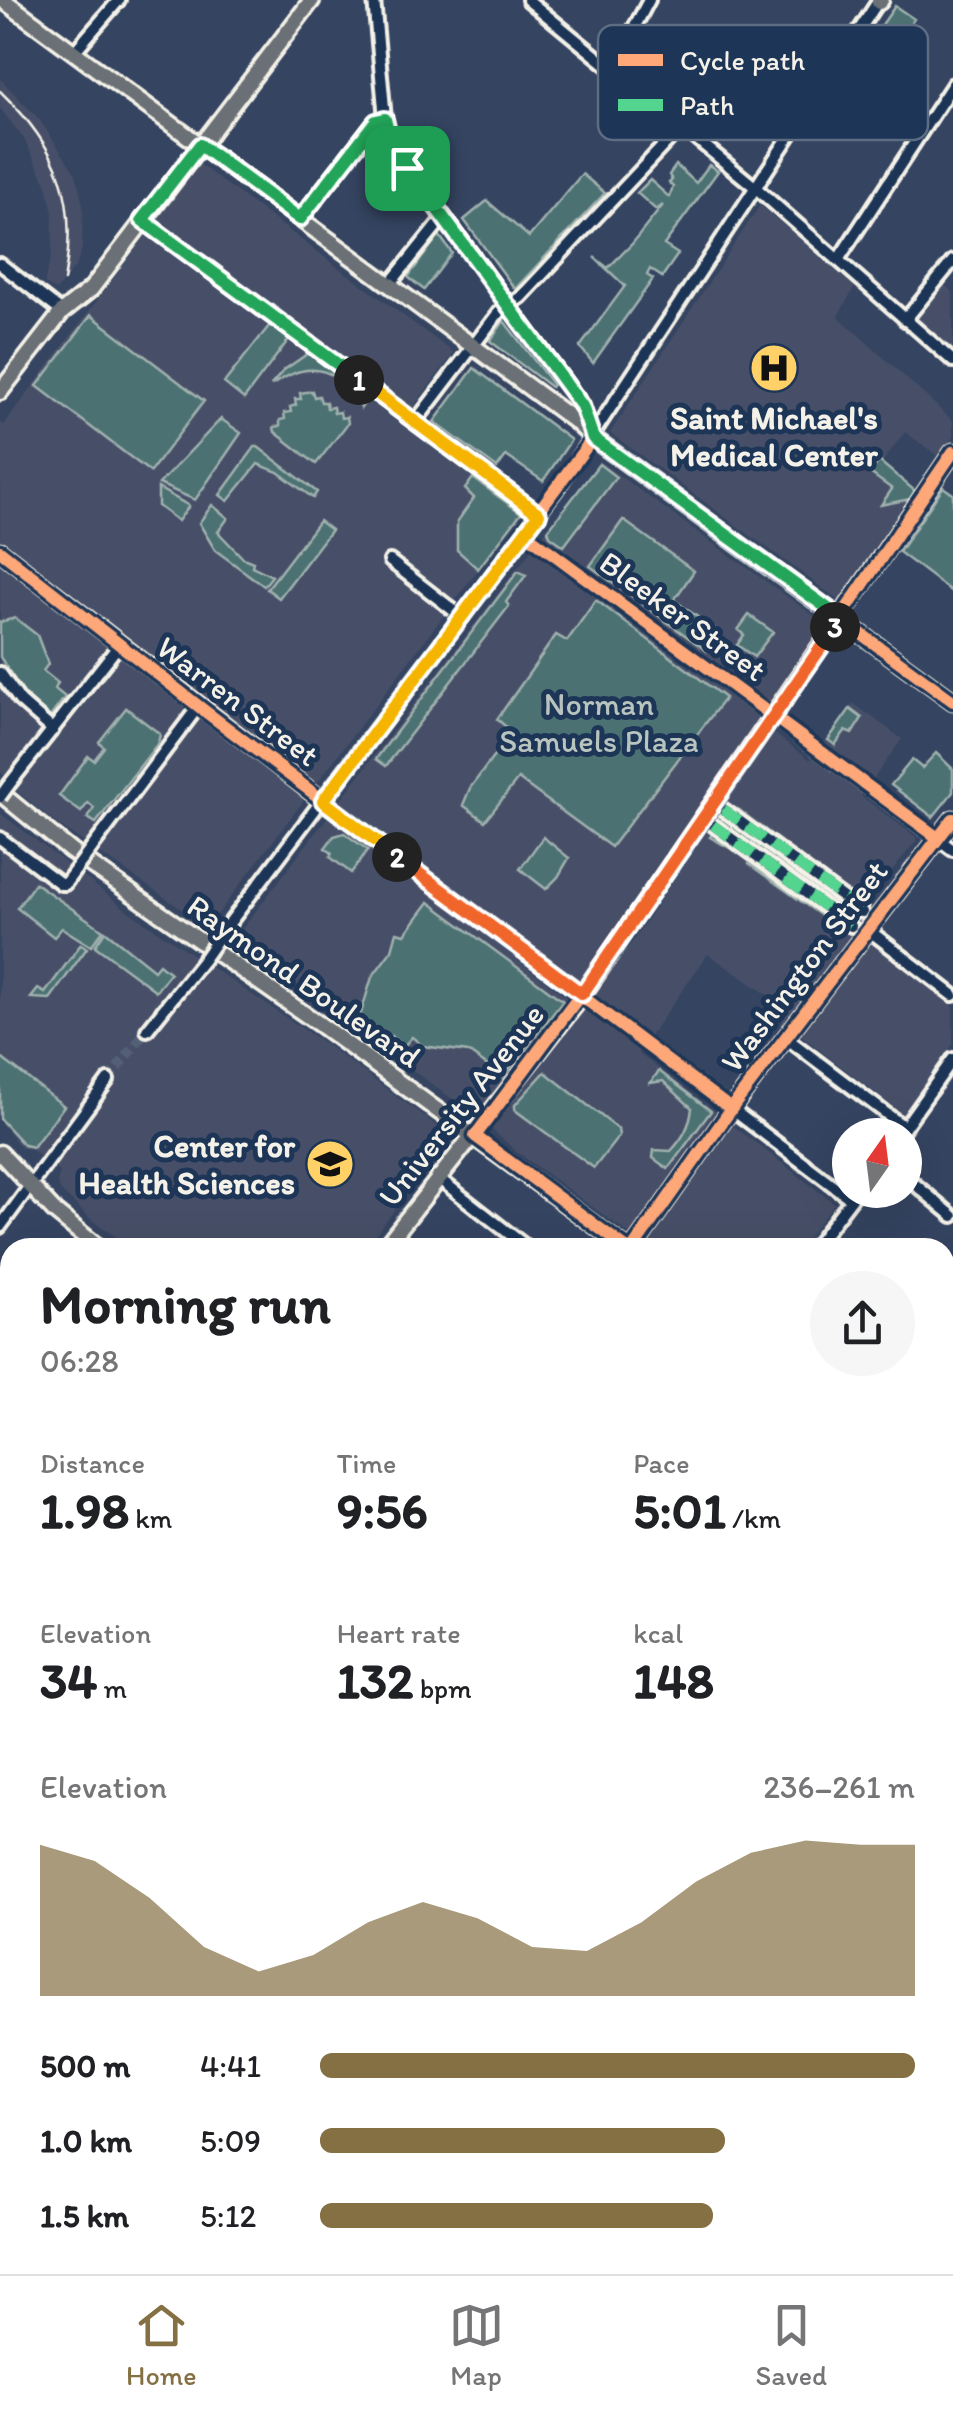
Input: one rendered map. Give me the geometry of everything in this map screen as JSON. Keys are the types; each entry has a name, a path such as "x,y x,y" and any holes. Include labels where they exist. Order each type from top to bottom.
{"main road":[{"path":"3,0 953,700"},
{"path":"0,392 62,312 91,289 312,0"},
{"name":"University Avenue","path":"392,1238 582,994 953,452"},
{"name":"Warren Street","path":"0,551 323,801"},
{"name":"Raymond Boulevard","path":"3,792 71,851 616,1238"},
{"name":"Washington Street","path":"637,1238 786,1037 859,927 953,819"},
{"path":"0,1152 29,1186 87,1238"}],"street":[{"path":"74,52 120,0"},
{"path":"374,0 385,119 396,154 582,406 593,438"},
{"path":"528,0 598,58"},
{"path":"636,25 649,0"},
{"path":"865,25 881,1"},
{"path":"928,122 953,84"},
{"path":"300,219 373,124 385,119"},
{"path":"416,422 499,312 521,297 669,140"},
{"path":"695,140 756,188 953,361"},
{"path":"147,1030 539,514 788,140"},
{"path":"838,260 916,140"},
{"path":"389,285 443,218"},
{"path":"142,220 539,514"},
{"path":"905,320 953,261"},
{"path":"1,266 62,312"},
{"name":"Bleeker Street","path":"525,533 953,850"},
{"path":"390,561 462,617"},
{"path":"3,792 119,645"},
{"path":"0,673 20,701 53,730"},
{"path":"0,838 66,884 198,707"},
{"name":"Warren Street","path":"323,801 731,1109 832,1179"},
{"path":"723,810 862,912"},
{"path":"723,832 734,817"},
{"path":"713,825 953,995"},
{"path":"746,849 751,830"},
{"path":"775,870 785,856"},
{"path":"814,898 818,879"},
{"path":"834,914 838,895"},
{"path":"786,1037 886,1118"},
{"path":"911,1118 953,1059"},
{"path":"0,1227 108,1080"},
{"path":"438,1178 515,1238"},
{"path":"922,1190 953,1216"},
{"path":"821,1238 844,1208"}],"shaded area":[{"path":"0,79 39,119 76,174 83,206 82,249 76,266 56,291 44,283 52,254 53,213 47,185 24,139 0,108"},
{"path":"199,164 454,353 401,423 521,513 208,927 61,827 19,793 0,771 0,423 4,425"},
{"name":"Saint Michael's Medical Center","path":"760,205 855,287 838,316 953,421 953,437 939,457 905,432 882,463 916,491 840,601 610,433"},
{"path":"944,285 953,292 953,349 917,317"},
{"path":"599,461 825,624 758,722 811,760 853,703 902,739 861,796 916,837 916,841 848,926 953,1006 953,1044 903,1114 780,1019 787,1008 708,954 638,1053 832,1201 808,1238 635,1238 517,1152 476,1116 233,941"},
{"path":"0,813 131,913 325,1044 452,1137 372,1238 117,1238 60,1190 60,1172 30,1149 21,1148 0,1122"}],"green space":[{"path":"895,6 914,19 910,25 882,25"},
{"path":"676,165 696,183 709,165 718,171 664,245 678,254 662,277 650,269 647,275 653,279 593,363 580,347 625,286 594,257 608,268 632,244 663,205 656,210 637,193 650,180 669,197 673,187 669,175"},
{"path":"582,174 605,193 515,289 464,220 487,201 529,237"},
{"path":"439,235 452,253 424,290 408,277"},
{"path":"91,315 204,401 150,472 37,386"},
{"path":"273,321 292,335 244,399 224,383"},
{"path":"504,321 553,385 551,387 490,341"},
{"path":"313,350 370,394 361,408 345,384 320,371 297,372 271,385 284,370"},
{"path":"474,368 571,440 543,481 506,456 497,468 434,422"},
{"path":"312,391 314,397 326,402 327,408 340,412 341,418 347,417 348,423 316,464 275,432 274,427 285,419 284,413 291,412 295,399 301,399 300,393"},
{"path":"221,419 241,433 195,500 159,484"},
{"path":"255,447 317,492 313,498 278,472 258,464 228,501 220,495"},
{"path":"879,461 915,491 910,499 881,505 892,489 870,473"},
{"path":"599,464 616,477 564,546 548,530"},
{"path":"473,478 521,513 478,569 457,550 457,522 474,498 465,489"},
{"path":"943,487 953,494 953,593 899,552"},
{"path":"158,488 189,506 178,521 158,506"},
{"path":"212,505 228,518 218,532 243,558 253,562 252,566 272,576 264,586 215,550 199,523"},
{"path":"623,520 694,571 674,600 720,633 707,651 590,566"},
{"path":"319,521 331,530 279,598 267,589"},
{"path":"518,571 526,575 506,602 509,606 386,766 376,759"},
{"name":"Norman Samuels Plaza","path":"596,600 725,698 611,847 518,779 485,821 463,805 470,788 512,732 497,719 556,635 567,641"},
{"path":"749,615 773,632 754,657 737,645 744,635 738,630"},
{"path":"15,618 37,635 48,664 43,671 58,683 55,689 65,697 50,717 24,694 0,657 0,622"},
{"path":"126,708 160,734 158,743 96,823 88,818 94,808 88,803 81,812 59,796 88,756 94,760 104,747 99,742"},
{"path":"850,709 862,718 852,734 845,731 835,745 828,740"},
{"path":"936,753 953,769 953,792 933,817 891,785 912,760 922,768"},
{"path":"729,809 739,810 864,905 847,926 837,920 830,922 749,864 751,860 710,837"},
{"path":"344,833 368,850 351,873 330,857 332,853 325,848 334,836"},
{"path":"543,837 569,858 546,889 520,869"},
{"path":"35,883 103,930 91,946 62,928 54,937 17,908"},
{"path":"429,902 563,1001 503,1077 468,1052 423,1046 412,1037 404,1046 391,1036 386,1041 365,1036 358,1023 372,977 392,950 397,932 405,934"},
{"path":"105,931 154,970 159,964 170,973 156,991 95,946"},
{"path":"81,944 87,948 50,999 31,998 38,989 45,993"},
{"path":"0,1057 64,1106 33,1147 24,1145 0,1119"},
{"path":"659,1071 711,1111 668,1169 653,1158 654,1150 671,1151 685,1131 692,1108 663,1081 650,1083"},
{"path":"545,1072 618,1129 619,1136 594,1168 515,1110 515,1105"}],"tunnel":[{"path":"108,1080 147,1030"}],"tram line":[{"path":"0,91 37,133 60,177 69,225 64,281"}],"marked path":[{"path":"723,809 862,912"},
{"path":"713,825 851,926"}],"cycle path":[{"path":"323,801 593,438 953,701"},
{"path":"613,1238 475,1136 625,935 953,452"},
{"path":"525,533 938,838"},
{"path":"0,551 731,1109"},
{"path":"640,1238 737,1101 953,819"}],"place":[{"name":"Saint Michael's Medical Center","path":"774,368"},
{"name":"Center for Health Sciences","path":"330,1164"}],"route":[{"path":"385,119 390,141 407,168 582,406 593,438 840,618 582,994 323,801 539,514 142,220 200,145 300,219 376,121 385,119"}]}
